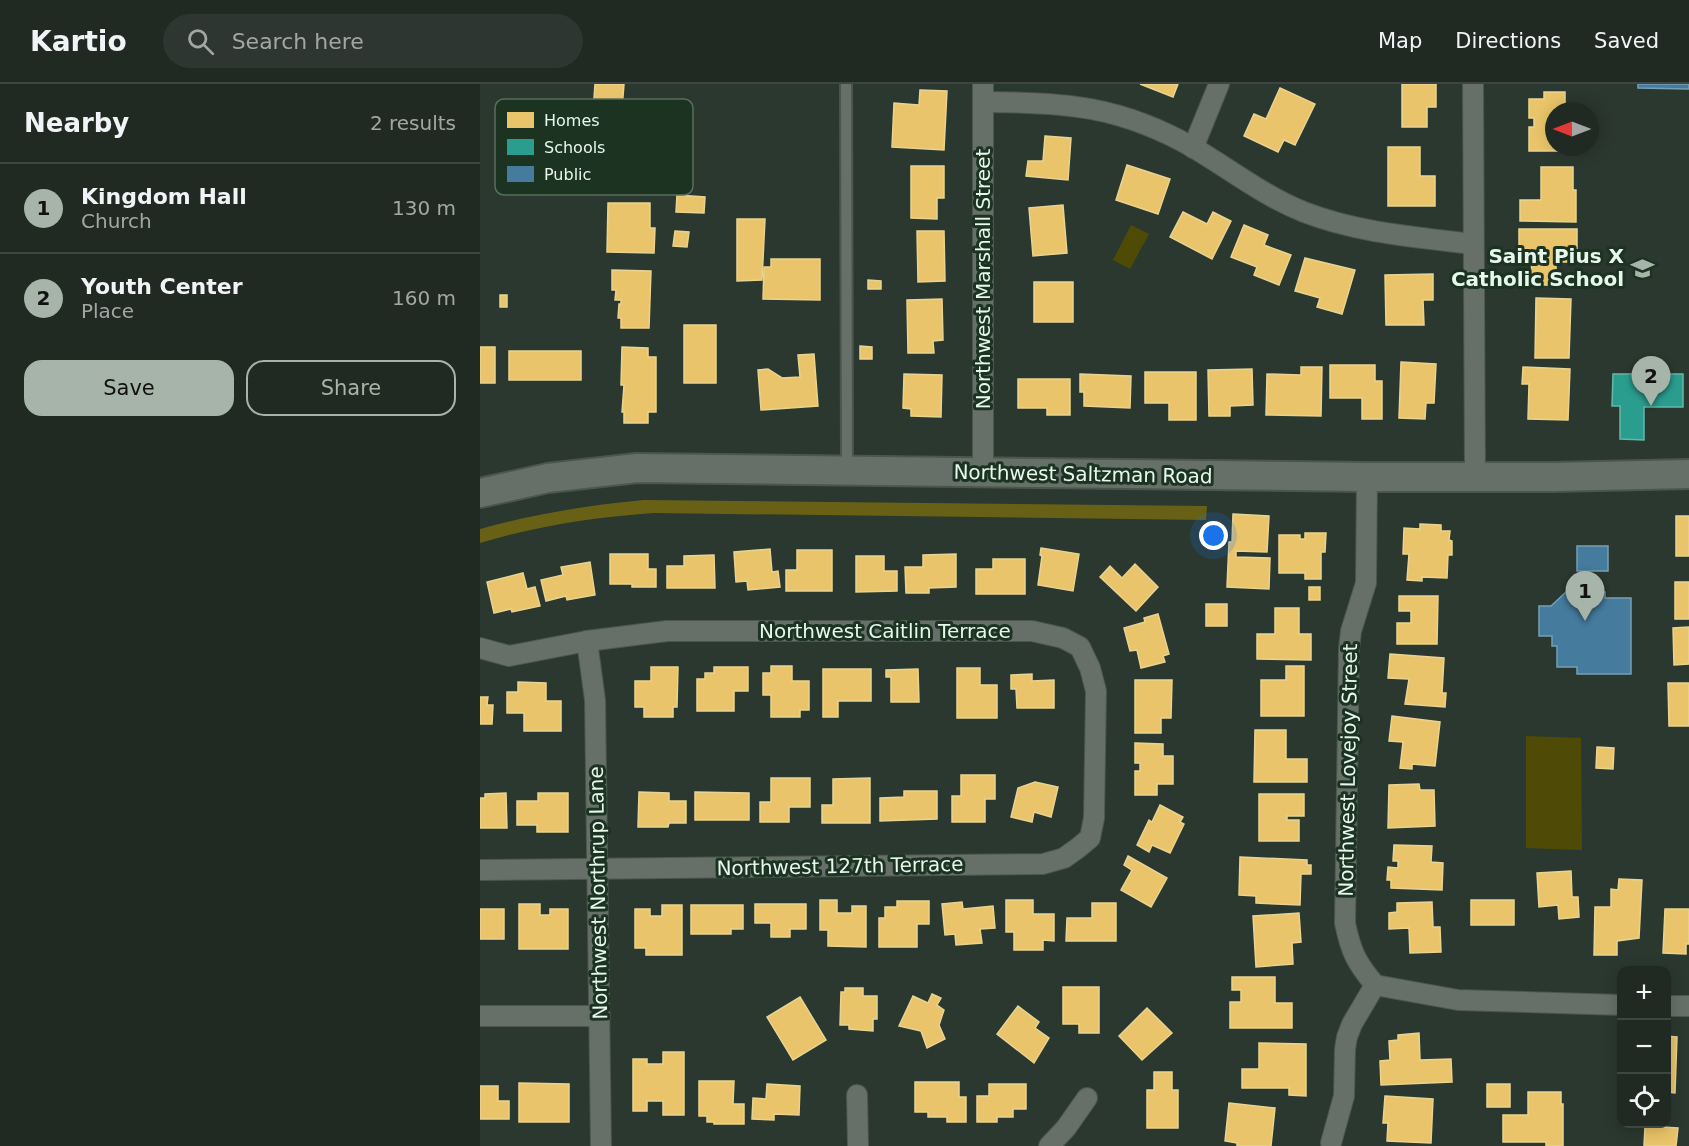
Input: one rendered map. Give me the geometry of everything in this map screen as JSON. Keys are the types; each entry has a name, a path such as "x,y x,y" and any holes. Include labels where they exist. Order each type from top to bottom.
{"main road":[{"name":"Northwest Saltzman Road","path":"480,493 548,478 638,468 1367,477 1689,474"}],"street":[{"path":"1193,148 1220,84"},
{"path":"1473,84 1475,477"},
{"path":"983,93 1113,113 1150,126 1193,148 1281,202 1306,213 1369,231 1473,244"},
{"name":"Northwest Marshall Street","path":"983,93 983,473"},
{"name":"Northwest Lovejoy Street","path":"1367,477 1366,583 1351,631 1349,649 1345,923 1356,961 1376,985"},
{"name":"Northwest Caitlin Terrace","path":"480,648 510,656 587,641 667,631 1032,631 1063,638 1080,647 1090,668 1096,691 1094,818 1090,838 1078,848"},
{"name":"Northwest Northrup Lane","path":"587,641 596,700 601,1146"},
{"name":"Northwest 127th Terrace","path":"480,870 1043,864 1064,858 1078,848"},
{"path":"1331,1143 1344,1096 1347,1037 1352,1024 1376,985 1458,1000 1617,1005"},
{"path":"1671,1006 1689,1006"},
{"path":"480,1016 600,1016"},
{"path":"857,1095 858,1146"},
{"path":"1049,1146 1066,1128 1087,1098"}],"lane":[{"path":"846,84 847,471"}],"shaded area":[{"path":"1131,225 1149,234 1130,269 1113,260"},
{"path":"644,500 1207,506 1206,520 654,513 566,523 480,543 480,529 561,511"},
{"path":"1526,736 1581,738 1582,850 1526,848"}],"building: Homes":[{"path":"595,84 624,84 623,99 594,99"},
{"path":"1140,84 1178,84 1173,97"},
{"path":"1402,84 1436,84 1436,107 1427,107 1427,127 1402,127"},
{"path":"1280,88 1315,104 1295,145 1284,140 1278,152 1244,136 1254,114 1266,119"},
{"path":"920,90 947,91 944,150 892,147 894,103 919,105"},
{"path":"1544,92 1565,92 1565,102 1545,102 1545,151 1529,151 1529,127 1534,127 1534,118 1529,118 1529,99 1544,99"},
{"path":"1045,136 1071,138 1068,180 1026,176 1028,161 1043,161"},
{"path":"1388,147 1420,147 1420,176 1435,176 1435,206 1388,206"},
{"path":"1127,165 1170,179 1158,214 1116,200"},
{"path":"911,166 944,166 944,198 937,198 937,219 911,218"},
{"path":"1541,167 1573,167 1576,222 1520,221 1520,200 1541,200"},
{"path":"677,195 705,197 704,213 676,212"},
{"path":"608,203 650,203 650,228 655,228 654,253 607,252"},
{"path":"1063,205 1067,253 1033,256 1029,208"},
{"path":"1183,212 1207,224 1213,212 1231,221 1212,259 1170,237"},
{"path":"737,219 765,219 762,280 737,281"},
{"path":"1244,225 1268,235 1264,245 1291,255 1279,285 1254,275 1257,267 1231,257"},
{"path":"1519,229 1577,229 1577,262 1556,262 1556,285 1531,285 1532,254 1519,254"},
{"path":"675,231 689,232 687,247 673,246"},
{"path":"917,231 944,231 945,281 918,282"},
{"path":"1305,258 1355,270 1342,314 1317,307 1320,298 1295,291"},
{"path":"771,259 820,259 820,300 763,299 764,267 771,267"},
{"path":"612,270 651,271 649,328 621,328 621,318 618,318 621,300 615,300 616,290 612,290"},
{"path":"1433,274 1433,300 1423,300 1424,325 1386,325 1385,275"},
{"path":"868,280 881,281 881,289 868,289"},
{"path":"1034,282 1073,282 1073,322 1034,322"},
{"path":"500,295 507,295 507,307 500,307"},
{"path":"1536,298 1571,299 1569,358 1535,358"},
{"path":"942,299 943,340 933,341 934,353 908,353 907,300"},
{"path":"684,325 716,325 716,383 684,383"},
{"path":"860,346 872,347 872,359 860,359"},
{"path":"480,347 495,347 495,383 480,383"},
{"path":"622,347 648,348 648,357 656,357 656,412 648,412 648,423 624,423 624,412 622,412 624,385 621,385"},
{"path":"509,351 581,351 581,380 509,380"},
{"path":"814,354 818,406 761,410 758,370 768,369 782,378 800,377 798,355"},
{"path":"1401,362 1436,364 1434,403 1426,403 1425,419 1399,418"},
{"path":"1330,365 1375,365 1375,381 1382,381 1382,419 1362,419 1362,398 1330,398"},
{"path":"1301,367 1322,367 1321,416 1266,415 1267,374 1301,375"},
{"path":"1523,367 1570,369 1568,420 1528,419 1529,384 1522,384"},
{"path":"1252,369 1253,405 1230,406 1230,416 1209,416 1208,370"},
{"path":"1145,372 1196,372 1196,420 1169,420 1169,403 1145,403"},
{"path":"904,374 942,375 941,417 911,416 911,409 903,408"},
{"path":"1080,374 1131,376 1130,408 1084,406 1084,392 1080,392"},
{"path":"1018,379 1070,379 1070,415 1047,415 1047,408 1018,408"},
{"path":"1233,514 1269,516 1267,552 1236,551 1236,557 1270,558 1269,589 1227,587"},
{"path":"1676,516 1689,516 1689,556 1676,556"},
{"path":"1420,524 1441,525 1441,531 1450,531 1452,555 1448,555 1447,578 1422,577 1422,581 1407,580 1409,554 1403,554 1404,528 1420,529"},
{"path":"1305,533 1326,533 1325,552 1321,552 1321,579 1305,579 1305,573 1279,573 1279,535 1300,535 1300,539 1305,539"},
{"path":"1041,548 1079,554 1073,591 1038,585"},
{"path":"770,549 772,572 778,571 780,587 748,590 747,581 736,582 734,552"},
{"path":"797,550 832,550 832,591 786,591 786,570 797,570"},
{"path":"610,554 648,554 648,569 656,569 656,587 610,584"},
{"path":"956,554 956,587 929,588 929,593 906,593 905,567 923,567 923,555"},
{"path":"714,555 715,588 667,588 667,566 684,566 684,556"},
{"path":"856,556 884,556 884,571 897,571 897,591 856,592"},
{"path":"993,559 1025,559 1025,594 976,594 976,569 993,569"},
{"path":"590,562 595,595 567,600 566,596 546,601 541,580 563,575 561,567"},
{"path":"1135,564 1158,587 1136,611 1100,577 1110,566 1122,578"},
{"path":"523,573 527,589 535,587 540,606 494,613 487,582"},
{"path":"1675,582 1689,582 1689,619 1675,619"},
{"path":"1309,587 1320,587 1320,600 1309,600"},
{"path":"1399,596 1438,596 1437,644 1397,644 1397,623 1411,623 1411,611 1399,611"},
{"path":"1206,604 1227,604 1227,626 1206,626"},
{"path":"1275,608 1299,608 1299,634 1311,634 1311,660 1257,659 1257,634 1275,634"},
{"path":"1158,614 1169,654 1163,656 1165,662 1141,668 1137,650 1130,651 1124,628 1145,622 1144,618"},
{"path":"1689,627 1689,664 1674,665 1673,628"},
{"path":"1390,654 1444,658 1442,693 1446,693 1445,707 1405,704 1409,679 1388,678"},
{"path":"771,666 792,666 792,681 809,681 809,710 800,710 800,717 771,717 771,695 763,695 763,673 771,673"},
{"path":"1286,666 1304,666 1304,716 1261,716 1261,680 1286,680"},
{"path":"651,667 678,667 677,707 673,707 673,717 644,717 644,707 635,707 635,681 651,681"},
{"path":"714,667 748,667 748,691 734,691 734,711 697,711 697,679 705,679 705,673 714,673"},
{"path":"957,668 980,668 980,685 997,685 997,718 957,718"},
{"path":"823,669 871,669 871,701 838,701 838,717 823,717"},
{"path":"918,669 919,702 891,702 891,677 886,677 886,670"},
{"path":"1032,674 1032,681 1054,680 1054,708 1017,708 1016,689 1011,689 1011,675"},
{"path":"1135,680 1172,680 1171,718 1161,718 1161,733 1135,733"},
{"path":"518,682 546,683 546,701 561,701 561,731 524,731 524,713 507,713 507,692 518,692"},
{"path":"1668,683 1689,683 1689,726 1669,726"},
{"path":"480,697 488,697 487,705 493,705 492,724 480,724"},
{"path":"1392,716 1440,722 1435,766 1412,764 1412,769 1400,768 1403,742 1389,741"},
{"path":"1255,730 1286,730 1286,759 1307,759 1307,782 1254,782"},
{"path":"1135,743 1163,744 1163,756 1173,756 1173,784 1157,784 1157,795 1135,795 1135,771 1140,771 1140,763 1135,763"},
{"path":"1597,747 1614,748 1613,769 1596,768"},
{"path":"961,775 995,775 995,799 985,799 985,822 952,822 952,796 961,796"},
{"path":"771,778 810,778 810,807 789,807 789,822 760,822 760,802 771,802"},
{"path":"870,778 870,823 822,823 822,805 833,805 833,779"},
{"path":"1035,782 1058,787 1051,817 1034,812 1032,822 1011,817 1018,788"},
{"path":"1419,784 1420,790 1434,790 1435,826 1388,828 1389,785"},
{"path":"904,791 937,791 937,819 880,821 880,798 904,797"},
{"path":"639,792 669,793 669,801 686,801 686,823 669,823 668,827 638,827"},
{"path":"695,792 749,793 749,820 695,820"},
{"path":"506,793 507,828 480,828 480,798 485,798 485,794"},
{"path":"538,793 568,793 568,832 537,832 537,825 517,825 517,801 538,801"},
{"path":"1259,794 1304,794 1304,816 1287,816 1287,820 1299,820 1299,841 1259,841"},
{"path":"1160,805 1183,817 1180,822 1184,824 1170,853 1152,845 1149,852 1137,845 1149,820 1152,822"},
{"path":"1394,845 1432,846 1431,862 1443,863 1442,890 1391,888 1391,880 1387,880 1388,867 1398,868 1398,861 1393,861"},
{"path":"1128,856 1167,878 1151,907 1121,890 1132,870 1124,865"},
{"path":"1240,857 1307,860 1307,865 1311,865 1311,874 1301,874 1300,905 1256,903 1256,896 1239,895"},
{"path":"1571,871 1572,897 1578,897 1579,917 1559,919 1558,905 1539,907 1537,873"},
{"path":"1619,879 1642,880 1639,938 1617,941 1617,955 1594,955 1595,907 1611,907 1611,889 1618,890"},
{"path":"820,900 837,900 837,913 852,913 852,906 866,906 866,947 828,946 828,930 820,930"},
{"path":"1006,900 1033,900 1033,914 1054,914 1054,941 1043,940 1043,950 1014,950 1014,932 1006,932"},
{"path":"1471,900 1514,900 1514,925 1471,925"},
{"path":"897,901 929,901 929,924 917,924 917,947 879,947 879,918 885,918 885,907 897,907"},
{"path":"962,902 963,909 993,906 995,928 980,929 982,943 956,945 955,934 945,935 942,904"},
{"path":"1432,902 1433,927 1440,927 1441,952 1410,953 1409,928 1389,929 1389,913 1397,912 1397,903"},
{"path":"1092,903 1116,903 1116,941 1066,941 1067,918 1092,918"},
{"path":"519,904 540,904 540,915 550,915 550,909 568,909 568,949 519,949"},
{"path":"755,904 806,904 806,929 790,929 790,937 771,937 771,923 755,923"},
{"path":"662,905 682,905 682,955 646,955 646,948 635,948 635,909 650,909 650,916 662,916"},
{"path":"691,905 743,905 743,929 731,929 731,934 691,934"},
{"path":"480,909 504,909 504,939 480,939"},
{"path":"1665,909 1689,909 1689,944 1686,944 1686,954 1663,953"},
{"path":"1299,913 1301,942 1292,943 1293,964 1256,967 1253,916"},
{"path":"1232,977 1275,977 1275,1003 1292,1003 1292,1028 1230,1028 1230,1002 1241,1002 1241,990 1232,990"},
{"path":"1063,987 1099,987 1099,1033 1079,1033 1079,1024 1063,1024"},
{"path":"845,988 863,988 863,996 877,996 877,1019 873,1019 873,1031 849,1029 849,1025 840,1025 841,992 845,992"},
{"path":"932,994 941,998 937,1005 944,1010 939,1025 945,1039 927,1048 921,1031 899,1026 913,996 928,1003"},
{"path":"800,997 826,1040 793,1060 767,1017"},
{"path":"1018,1006 1039,1022 1035,1028 1049,1038 1034,1063 997,1034"},
{"path":"1147,1008 1172,1033 1142,1060 1119,1036"},
{"path":"1419,1033 1420,1060 1451,1059 1452,1082 1381,1085 1380,1061 1390,1060 1389,1041 1398,1040 1398,1035"},
{"path":"1671,1036 1677,1037 1675,1093 1671,1093"},
{"path":"1259,1043 1306,1044 1306,1096 1289,1095 1289,1088 1242,1088 1242,1069 1259,1069"},
{"path":"663,1052 684,1052 684,1115 663,1115 663,1101 647,1101 647,1111 633,1111 633,1059 647,1059 647,1064 663,1064"},
{"path":"1154,1072 1172,1072 1172,1090 1178,1090 1178,1128 1147,1128 1147,1090 1154,1090"},
{"path":"699,1081 734,1081 733,1104 744,1104 744,1124 714,1124 714,1122 707,1122 707,1116 699,1116"},
{"path":"915,1082 959,1082 959,1097 966,1097 966,1122 947,1122 947,1117 928,1117 928,1112 915,1112"},
{"path":"519,1083 569,1084 569,1122 519,1122"},
{"path":"767,1084 800,1086 799,1115 774,1114 774,1120 752,1119 753,1098 766,1099"},
{"path":"989,1084 1026,1084 1026,1109 1013,1109 1013,1117 997,1117 997,1122 977,1122 977,1096 989,1096"},
{"path":"1487,1084 1510,1084 1510,1107 1487,1107"},
{"path":"480,1086 498,1086 498,1101 509,1101 509,1119 480,1119"},
{"path":"1528,1092 1561,1092 1563,1146 1546,1146 1546,1142 1503,1142 1503,1115 1528,1115"},
{"path":"1385,1096 1433,1099 1431,1143 1387,1141 1388,1123 1383,1123"},
{"path":"1229,1103 1275,1108 1271,1146 1237,1146 1237,1143 1225,1141"},
{"path":"1645,1128 1678,1128 1676,1146 1644,1146"}],"building: Schools":[{"path":"1613,374 1683,374 1683,407 1644,407 1644,440 1620,439 1620,406 1612,406"}],"building: Public":[{"path":"1638,84 1689,84 1689,89 1638,88"},
{"path":"1577,546 1608,546 1608,571 1577,571"},
{"path":"1566,592 1605,592 1605,598 1631,598 1631,674 1577,674 1577,667 1557,667 1557,646 1552,646 1552,636 1539,636 1539,606 1551,606"}],"place":[{"name":"Saint Pius X Catholic School","path":"1642,268"},
{"name":"Youth Center","path":"1651,406"},
{"name":"Kingdom Hall","path":"1585,621"}]}
